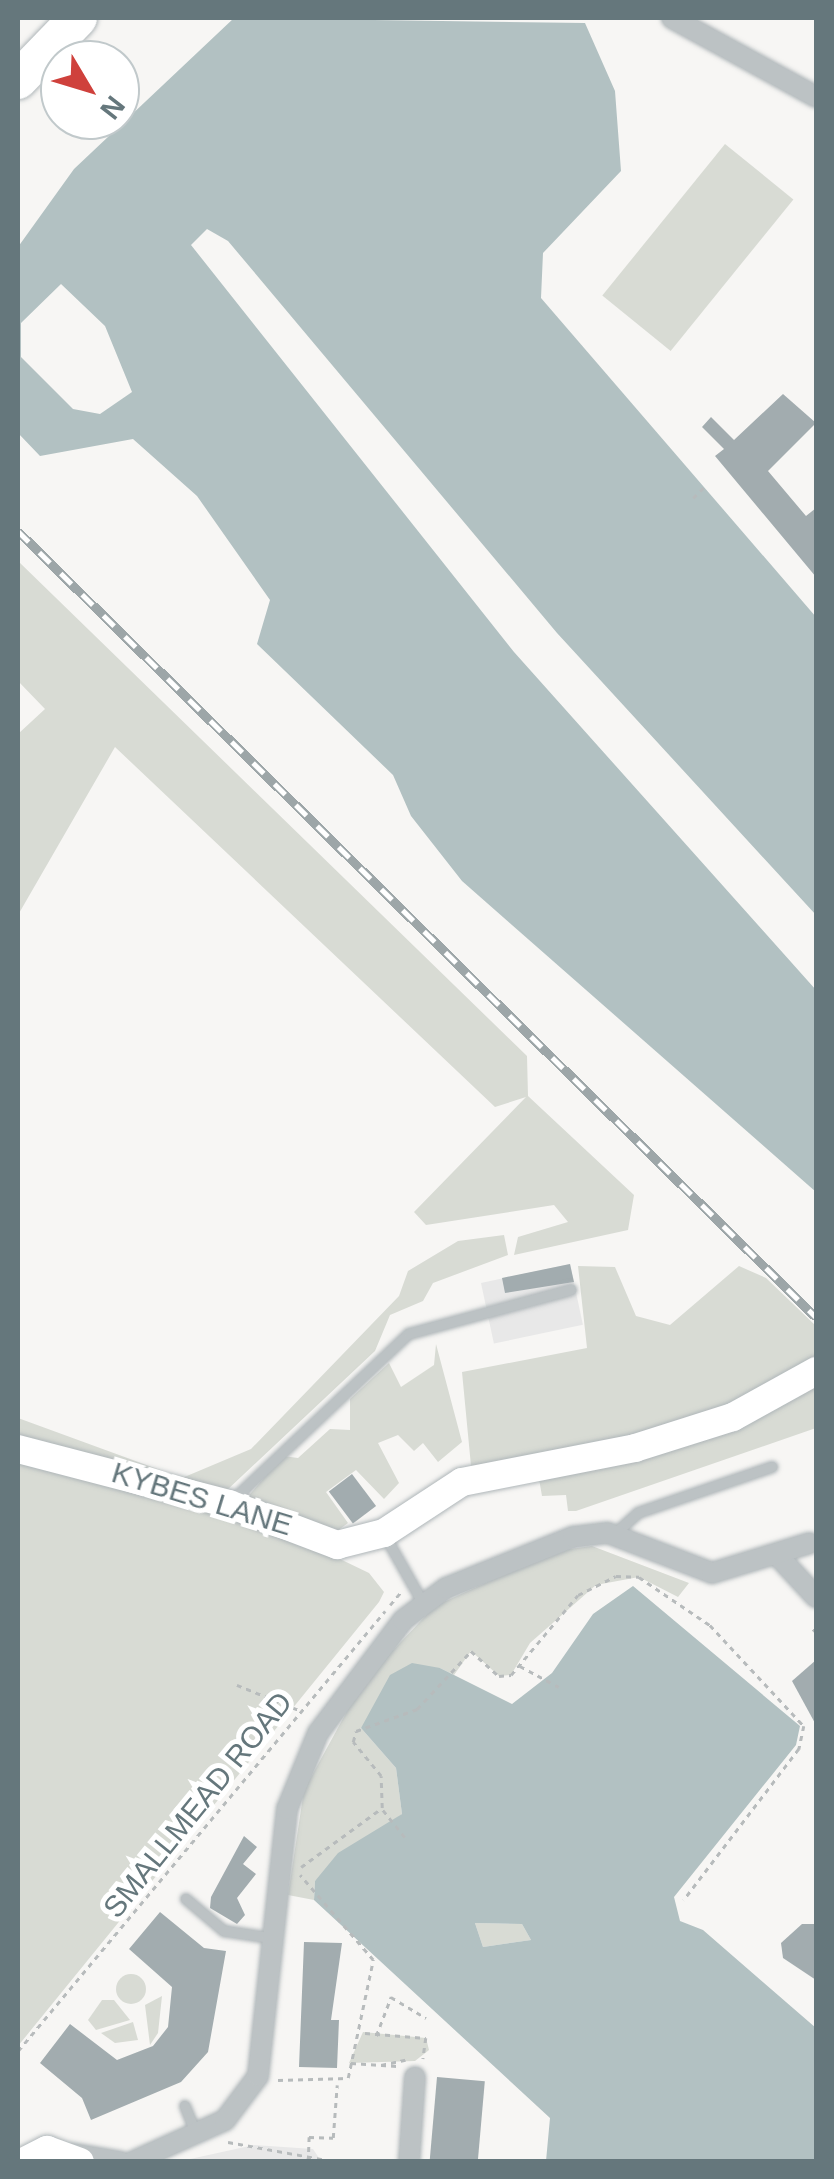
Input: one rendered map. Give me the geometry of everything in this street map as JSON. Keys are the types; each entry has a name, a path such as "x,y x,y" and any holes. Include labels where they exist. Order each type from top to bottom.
{"highway":[{"path":"18,80 78,18"}],"street":[{"path":"672,18 816,96"},
{"name":"KYBES LANE","path":"18,1449 229,1504 337,1545 384,1532 462,1482 634,1448 733,1417 816,1371"},
{"path":"132,2162 197,2135 244,2102 258,2076 270,1938 287,1810 318,1733 424,1602 573,1536 614,1535 699,1571 778,1556 813,1542"},
{"path":"778,1556 816,1597"},
{"path":"409,2162 416,2077"},
{"path":"18,2133 54,2156 121,2162"}],"lane":[{"path":"229,1504 409,1334 571,1290"},
{"path":"614,1535 638,1513 772,1467"},
{"path":"384,1532 410,1585 424,1602"},
{"path":"186,1899 224,1931 270,1938"},
{"path":"184,2106 197,2135"}],"path":[{"path":"693,498 706,486"},
{"path":"406,1836 382,1808 381,1776 353,1742 361,1728 417,1709 462,1660 482,1652 498,1676 519,1665 578,1596 616,1576 639,1577 699,1615 804,1726 800,1749 684,1900"},
{"name":"SMALLMEAD ROAD","path":"18,2051 410,1585"},
{"path":"519,1665 559,1687"},
{"path":"237,1685 301,1710"},
{"path":"308,2159 309,2137 333,2138 337,2083 363,2032 373,1960 366,1942 302,1886 306,1856 382,1808"},
{"path":"375,2037 391,1997 426,2018"},
{"path":"349,2063 377,2065 423,2058 430,2044 363,2032"},
{"path":"376,2075 377,2065"},
{"path":"277,2080 337,2083"},
{"path":"228,2142 333,2161"}],"shaded area":[{"path":"234,18 585,23 615,91 621,171 543,253 541,298 816,617 816,915 557,633 228,241 207,229 191,245 514,652 816,990 816,1192 462,881 411,816 393,775 257,644 270,600 197,496 133,439 40,456 18,433 18,247 74,169 105,140 140,140 140,107","holes":["61,284 105,326 132,392 100,414 73,409 21,357 21,323"]},
{"path":"725,144 793,199 671,351 602,296"},
{"path":"18,561 527,1056 528,1096 634,1195 628,1230 514,1255 518,1237 568,1222 554,1205 426,1225 414,1212 526,1097 495,1107 115,747 18,915 18,734 45,709 18,681"},
{"path":"504,1235 508,1255 433,1283 423,1301 390,1315 375,1351 225,1492 245,1500 283,1456 298,1458 330,1429 350,1430 350,1399 389,1363 401,1387 434,1365 436,1344 462,1442 438,1462 423,1443 414,1451 398,1435 378,1443 399,1483 384,1499 356,1470 326,1492 348,1523 315,1547 369,1573 384,1592 379,1602 18,2046 18,1418 182,1478 251,1449 399,1296 408,1271 458,1241"},
{"path":"570,1264 583,1325 494,1344 481,1283"},
{"path":"578,1266 615,1267 636,1316 670,1325 739,1266 766,1278 816,1326 816,1428 576,1511 568,1511 566,1495 542,1496 536,1462 471,1466 462,1372 587,1348"},
{"path":"592,1546 689,1583 678,1597 639,1577 596,1585 530,1643 511,1675 499,1676 471,1651 454,1675 440,1668 361,1728 396,1768 402,1814 315,1881 314,1900 288,1895 304,1790 363,1682 435,1606 555,1551"},
{"path":"633,1586 800,1726 796,1745 674,1897 680,1921 703,1930 816,2028 816,2161 546,2161 550,2118 314,1900 315,1881 338,1853 402,1814 396,1768 361,1728 390,1675 412,1663 440,1668 512,1704 552,1673 593,1614","holes":["475,1923 522,1924 531,1940 483,1947"]},
{"path":"475,1923 522,1924 531,1940 483,1947"},
{"path":"131,1974 142,1978 146,1989 142,2000 131,2004 120,2000 116,1989 120,1978"},
{"path":"162,1996 158,2033 150,2045 145,2005"},
{"path":"102,2000 114,2000 130,2020 96,2030 88,2020"},
{"path":"133,2022 138,2040 115,2043 101,2033"},
{"path":"363,2032 426,2038 429,2050 415,2061 349,2063"},
{"path":"254,2145 313,2149 321,2161 181,2161"}],"building":[{"path":"783,394 816,423 768,471 806,516 816,508 816,577 715,456 724,449 702,427 711,417 734,440"},
{"path":"570,1264 574,1282 505,1293 502,1278"},
{"path":"352,1474 376,1506 353,1523 329,1491"},
{"path":"816,1660 816,1725 792,1681"},
{"path":"244,1836 257,1847 243,1864 256,1874 237,1898 245,1915 237,1924 210,1908 211,1897"},
{"path":"160,1912 204,1948 226,1951 208,2052 181,2082 91,2120 82,2098 40,2063 70,2024 117,2060 153,2046 168,2027 172,1987 129,1949"},
{"path":"802,1924 816,1924 816,1980 783,1958 781,1943"},
{"path":"304,1942 342,1943 331,2020 339,2020 337,2068 299,2067"},
{"path":"437,2077 485,2081 478,2162 430,2162"}],"railway":[{"path":"18,531 816,1317"}]}
